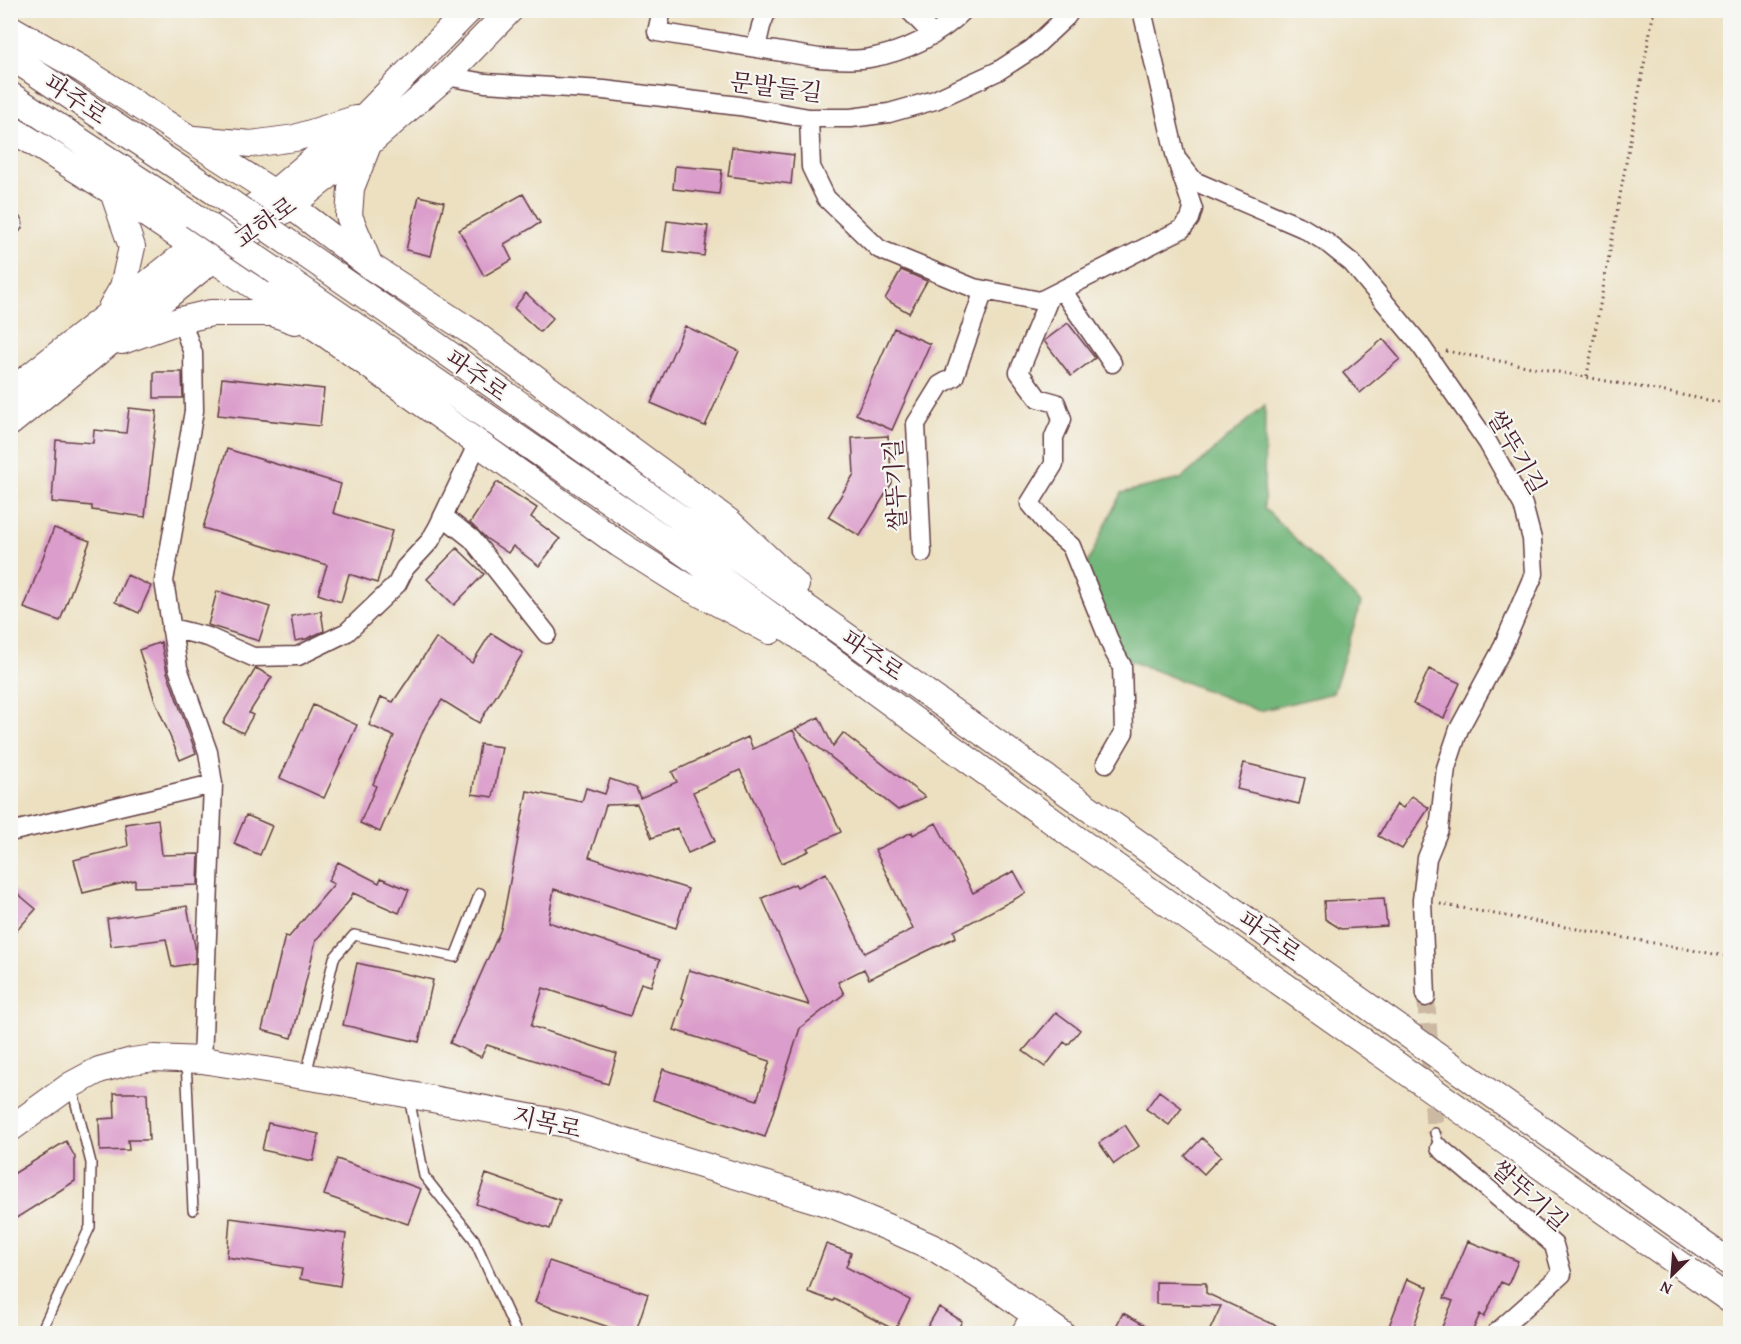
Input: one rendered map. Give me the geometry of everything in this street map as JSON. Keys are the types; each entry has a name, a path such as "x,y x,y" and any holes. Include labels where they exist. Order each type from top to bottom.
{"main road":[{"name":"교하로","path":"282,200 469,10"},
{"name":"교하로","path":"10,392 108,314 368,144 446,76 510,10"},
{"path":"10,28 84,70 189,138 282,200 370,266 473,333 728,521 862,647"},
{"name":"파주로","path":"10,56 302,252 1731,1263"},
{"name":"파주로","path":"10,95 277,272 695,560 1101,855 1731,1300"},
{"path":"189,138 251,144 295,138 364,117"},
{"path":"10,128 113,192 321,331 619,544 675,579 860,680"},
{"path":"368,144 351,188 349,216 370,266"},
{"path":"108,314 123,287 132,247 113,192"},
{"name":"교하로","path":"10,423 102,348 203,253"},
{"path":"102,348 181,320 212,313 273,313 321,331"},
{"name":"지목로","path":"10,1129 71,1085 99,1070 132,1060 154,1058 194,1060 306,1077 566,1124 833,1205 887,1227 936,1249 1030,1324 1062,1334"}],"street":[{"path":"662,10 657,32 819,58 846,60 870,58 905,48 952,23 964,10"},
{"path":"756,48 767,10"},
{"path":"909,10 933,34"},
{"name":"문발들길","path":"446,76 485,83 604,90 739,106 809,118 851,118 889,113 935,100 998,71 1032,49 1066,18 1071,10"},
{"name":"쌀뚜기길","path":"809,118 811,167 826,198 879,249 974,288 1041,301 1182,229 1190,219 1193,209 1176,158 1142,10"},
{"name":"쌀뚜기길","path":"1176,158 1194,181 1303,228 1326,242 1352,263 1421,346 1488,443 1523,505 1532,539 1534,574 1502,651 1459,729 1446,768 1439,829 1427,858 1422,900 1426,997"},
{"path":"10,222 13,224 10,228"},
{"name":"쌀뚜기길","path":"922,553 916,424 940,385 954,376 984,290"},
{"path":"1106,763 1124,732 1122,666 1113,650 1071,546 1050,528 1030,503 1054,464 1054,437 1062,419 1056,403 1038,398 1019,372 1056,293 1113,363"},
{"path":"181,320 193,354 194,411 164,581 178,668 208,752 213,784 194,1060"},
{"path":"171,628 208,636 253,657 298,656 347,632 397,584 405,568 430,541 478,443"},
{"path":"443,516 472,539 547,634"},
{"path":"10,832 213,784"},
{"name":"쌀뚜기길","path":"1438,1141 1554,1245 1562,1274 1495,1334"}],"lane":[{"path":"306,1077 334,958 354,935 455,957 480,893"},
{"path":"193,1210 194,1060"},
{"path":"40,1334 90,1227 91,1163 71,1085"},
{"path":"408,1094 424,1176 474,1239 517,1334"}],"path":[{"path":"1587,376 1654,10"},
{"path":"1421,346 1731,404"},
{"path":"1422,900 1731,957"}],"green space":[{"path":"1265,405 1264,508 1361,603 1333,693 1259,711 1123,658 1086,566 1121,493 1181,479"}],"building":[{"path":"732,147 794,155 791,184 728,176"},
{"path":"675,166 722,170 719,194 673,189"},
{"path":"523,194 540,223 504,244 512,260 484,276 459,230"},
{"path":"419,196 444,202 431,256 406,250"},
{"path":"667,221 708,226 704,256 663,251"},
{"path":"901,270 927,281 909,313 885,299"},
{"path":"526,293 553,318 540,332 514,308"},
{"path":"1068,323 1095,358 1071,376 1044,341"},
{"path":"685,326 739,351 705,426 651,403"},
{"path":"894,328 930,344 892,430 856,414"},
{"path":"1383,339 1400,359 1360,393 1343,373"},
{"path":"154,372 182,372 183,398 154,398"},
{"path":"222,378 324,389 320,426 218,415"},
{"path":"129,408 157,411 145,517 92,510 92,506 52,502 56,440 93,443 94,430 126,433"},
{"path":"888,436 892,483 860,536 828,517 854,474 852,438"},
{"path":"227,449 341,484 333,513 392,531 377,583 349,574 341,602 318,594 327,565 203,528"},
{"path":"497,482 537,508 531,517 560,539 539,566 513,546 508,553 487,539 470,523"},
{"path":"54,528 90,541 60,621 24,608"},
{"path":"457,548 484,574 454,605 427,579"},
{"path":"127,575 151,586 139,613 115,602"},
{"path":"217,591 270,607 259,641 208,625"},
{"path":"321,611 324,631 295,641 291,616"},
{"path":"491,633 523,653 479,723 442,700 426,724 380,832 360,823 376,786 373,784 394,736 369,725 381,697 393,702 436,638 472,663"},
{"path":"161,642 167,672 196,753 180,760 154,698 139,650"},
{"path":"256,668 272,677 249,713 253,715 243,733 223,723"},
{"path":"1429,669 1460,683 1444,718 1413,704"},
{"path":"313,705 357,725 324,798 280,778"},
{"path":"819,717 833,746 843,733 925,797 898,810 795,729"},
{"path":"793,730 841,832 807,848 809,851 782,863 740,770 693,792 715,841 688,853 677,828 652,838 637,804 606,805 589,857 688,889 676,928 554,889 548,922 660,960 651,986 641,983 630,1016 543,988 531,1026 617,1054 608,1084 487,1045 481,1057 450,1043 501,929 527,791 582,802 586,788 605,794 610,779 636,788 640,798 677,782 672,772 748,737 753,749"},
{"path":"480,744 502,747 493,797 472,794"},
{"path":"1244,763 1305,778 1299,804 1237,789"},
{"path":"1412,796 1429,808 1402,849 1378,836 1397,804 1403,808"},
{"path":"246,815 272,826 260,855 234,844"},
{"path":"158,819 162,855 199,854 198,885 135,887 135,880 83,893 74,860 128,846 125,824"},
{"path":"936,823 973,893 1014,871 1026,893 954,931 956,937 869,979 864,969 838,982 844,994 800,1028 765,1137 653,1100 663,1069 757,1100 770,1061 674,1030 684,999 681,998 689,970 809,1005 762,898 795,884 797,887 826,873 865,953 913,929 875,850"},
{"path":"338,862 379,883 381,878 409,890 399,913 353,893 349,901 316,940 292,1038 262,1030 285,936 289,937 334,884 328,881"},
{"path":"10,887 36,909 10,938"},
{"path":"1384,898 1387,926 1341,929 1325,919 1324,901"},
{"path":"187,906 195,946 195,963 172,967 166,939 111,946 107,919"},
{"path":"357,963 433,980 419,1042 343,1025"},
{"path":"1056,1012 1080,1030 1068,1045 1064,1042 1045,1067 1023,1051"},
{"path":"1159,1091 1182,1108 1169,1125 1146,1109"},
{"path":"114,1093 147,1093 149,1140 128,1140 129,1150 100,1151 99,1119 115,1118"},
{"path":"268,1123 319,1134 313,1161 262,1150"},
{"path":"1125,1125 1139,1146 1114,1164 1099,1143"},
{"path":"1202,1138 1221,1156 1204,1174 1185,1156"},
{"path":"66,1141 75,1157 75,1181 10,1222 10,1176"},
{"path":"337,1159 421,1189 408,1224 324,1195"},
{"path":"486,1174 560,1200 550,1229 476,1204"},
{"path":"230,1218 346,1234 340,1286 300,1279 302,1269 227,1257"},
{"path":"1468,1241 1518,1261 1508,1285 1501,1282 1484,1317 1480,1314 1471,1334 1439,1334 1453,1301 1444,1298"},
{"path":"826,1244 851,1253 846,1267 910,1300 895,1330 834,1299 833,1301 808,1292"},
{"path":"549,1261 648,1294 635,1334 629,1334 535,1302"},
{"path":"1407,1279 1428,1287 1411,1334 1386,1334"},
{"path":"1156,1282 1206,1283 1206,1293 1294,1334 1208,1334 1221,1306 1156,1304"},
{"path":"939,1307 962,1321 955,1334 923,1334"},
{"path":"1123,1313 1161,1334 1112,1334"}],"tunnel":[{"path":"1426,997 1435,1133"}]}
